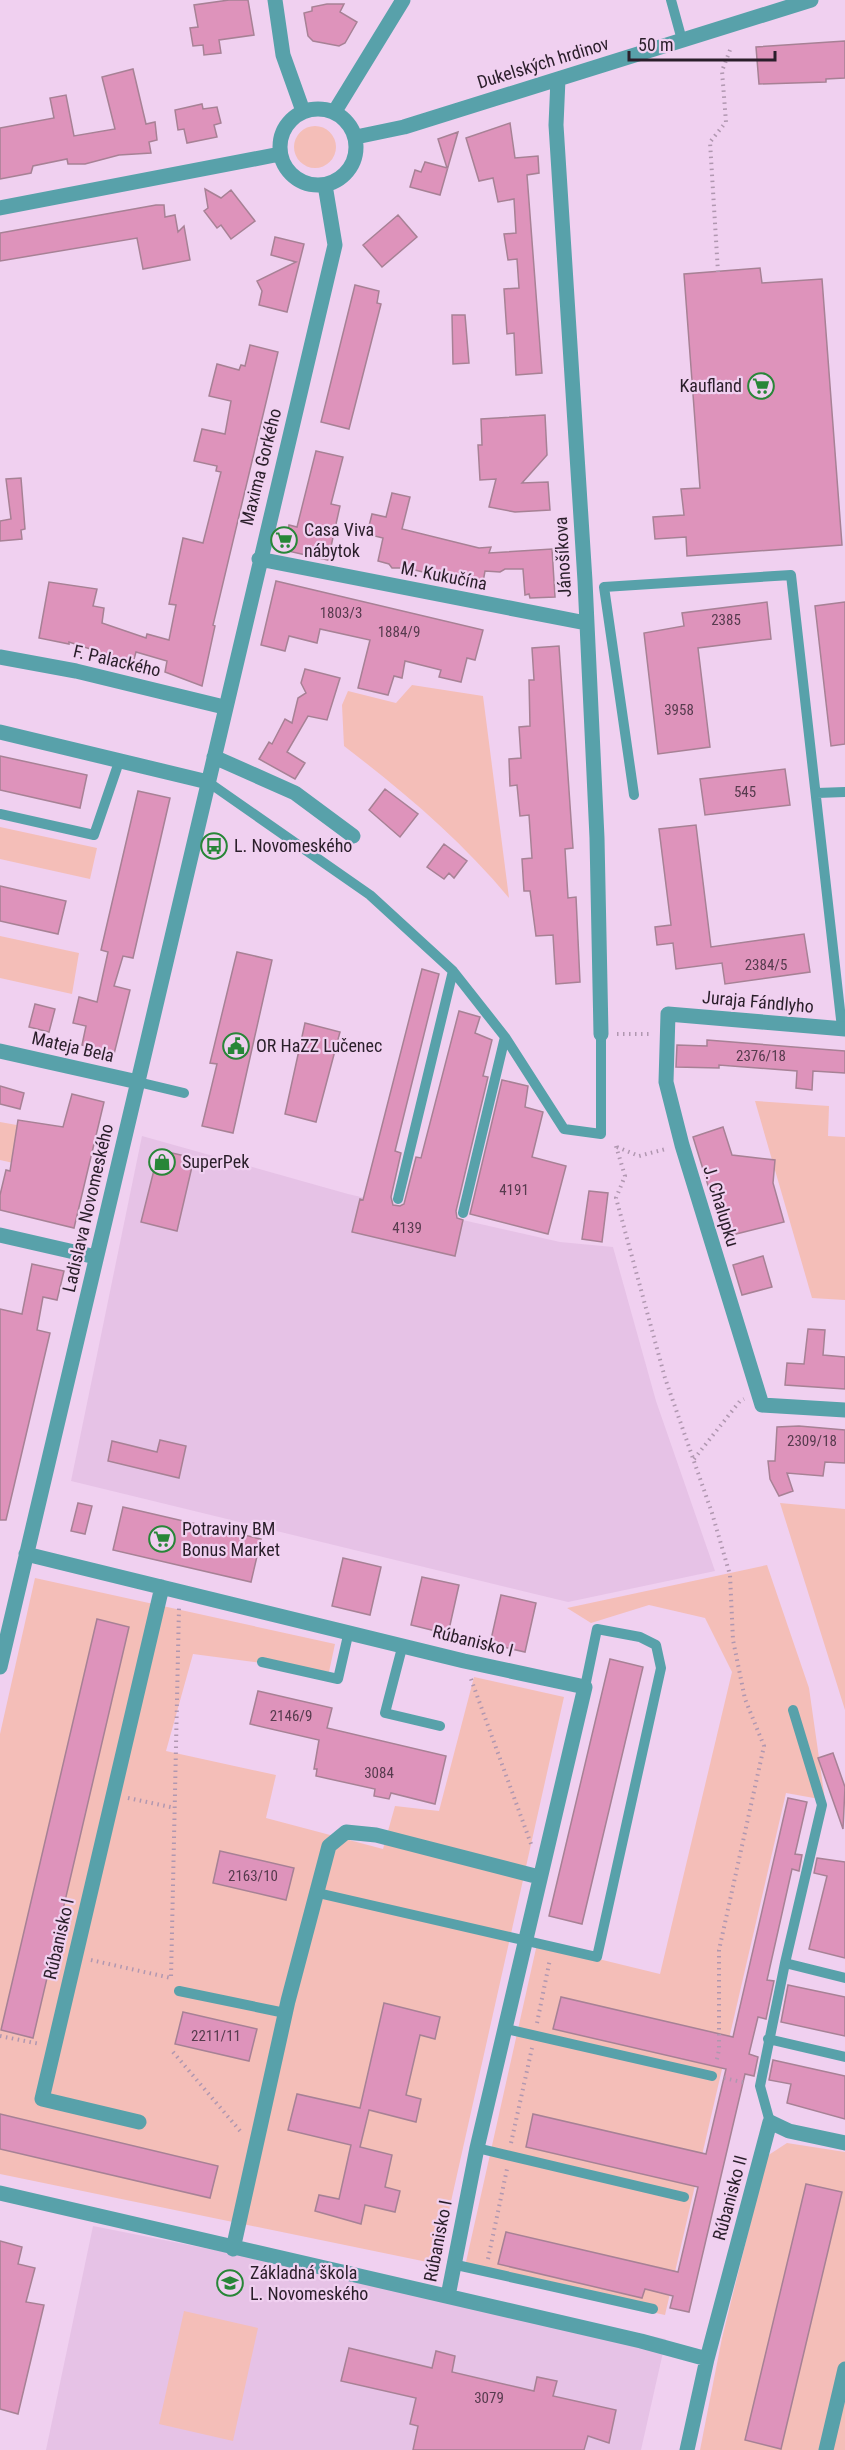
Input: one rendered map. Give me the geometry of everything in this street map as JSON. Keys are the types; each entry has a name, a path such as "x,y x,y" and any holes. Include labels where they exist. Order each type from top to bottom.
{"street":[{"path":"274,0 283,55 303,111"},
{"path":"335,111 403,0"},
{"name":"Dukelských hrdinov","path":"356,137 405,127 811,0"},
{"name":"Jánošíkova","path":"558,79 557,137 597,838 601,1034"},
{"path":"319,108 335,111 348,122 356,137 356,152 351,167 340,179 326,185 310,184 296,178 285,167 280,154 280,140 284,128 303,111 319,108"},
{"path":"0,208 280,154"},
{"name":"Maxima Gorkého","path":"214,757 335,245 326,185"},
{"name":"M. Kukučína","path":"259,559 586,623"},
{"name":"F. Palackého","path":"0,657 76,671 224,707"},
{"path":"0,732 208,782"},
{"path":"214,757 295,793 353,836"},
{"name":"Ladislava Novomeského","path":"0,1667 214,757"},
{"name":"Juraja Fándlyho","path":"668,1014 843,1028"},
{"name":"J. Chalupku","path":"668,1014 666,1082 682,1145 760,1399"},
{"name":"Mateja Bela","path":"0,1051 138,1082"},
{"path":"0,1235 96,1257"},
{"path":"760,1399 845,1410"},
{"name":"Rúbanisko I","path":"26,1554 585,1687 477,2148 447,2296"},
{"name":"Rúbanisko I","path":"139,2122 42,2099 162,1587"},
{"path":"233,2249 287,2007 329,1846 346,1832 376,1835 540,1874"},
{"path":"770,2122 789,2131 845,2143"},
{"name":"Rúbanisko II","path":"707,2359 770,2122"},
{"name":"Rúbanisko I","path":"0,2193 233,2249 447,2296 707,2359"},
{"path":"687,2450 707,2359"},
{"path":"826,2450 845,2369"}],"lane":[{"path":"670,0 682,40"},
{"path":"634,795 604,587 791,575 818,793 843,1028"},
{"path":"0,814 94,835 119,762"},
{"path":"208,782 370,895 453,971 506,1037 564,1129 601,1134 601,1034"},
{"path":"818,793 845,792"},
{"path":"398,1199 453,971"},
{"path":"463,1213 506,1037"},
{"path":"138,1082 184,1094"},
{"path":"318,1893 597,1957 661,1668 656,1645 639,1637 597,1629 585,1687"},
{"path":"262,1662 338,1679 349,1631"},
{"path":"403,1644 385,1713 440,1726"},
{"path":"770,2122 759,2086 822,1805 792,1710"},
{"path":"785,1963 845,1978"},
{"path":"179,1991 287,2007"},
{"path":"506,2029 712,2076"},
{"path":"768,2039 845,2057"},
{"path":"477,2148 684,2197"},
{"path":"452,2264 653,2309"}],"path":[{"path":"718,272 710,142 726,122 722,71 730,50"},
{"path":"601,1034 667,1034"},
{"path":"601,1134 616,1146 639,1156 682,1145"},
{"path":"616,1146 625,1176 616,1198 665,1378 694,1459 730,1575 733,1640 745,1699 764,1746 719,1950 719,2050 712,2076 759,2086"},
{"path":"694,1459 740,1401 760,1399"},
{"path":"75,1956 171,1978 179,1590"},
{"path":"464,1660 540,1874"},
{"path":"113,1795 174,1808"},
{"path":"486,2272 552,1947"},
{"path":"0,2036 54,2047"},
{"path":"173,2052 255,2149"}],"shaded area":[{"path":"315,126 323,127 330,132 335,139 335,155 330,162 323,167 315,168 307,167 300,162 295,155 294,147 295,139 300,132 307,127"},
{"path":"412,685 483,696 509,898 452,837 344,746 342,705 348,691 396,703"},
{"path":"0,827 97,848 90,879 0,859"},
{"path":"0,936 79,953 72,994 0,978"},
{"path":"755,1101 829,1106 828,1136 845,1137 845,1300 812,1298"},
{"path":"0,1122 39,1129 31,1167 0,1160"},
{"path":"142,1136 348,1194 560,1242 613,1247 656,1401 715,1571 568,1602 71,1481"},
{"path":"780,1503 845,1509 845,1710"},
{"path":"767,1565 809,1688 825,1800 786,1793 665,2315 464,2271 537,1944 660,1974 732,1672 705,1618 649,1605 591,1623 567,1608"},
{"path":"35,1578 335,1644 329,1672 193,1654 166,1751 276,1775 266,1818 383,1849 395,1806 439,1811 474,1677 564,1697 437,2264 0,2174 0,1734"},
{"path":"787,2143 845,2152 845,2450 700,2450 722,2338 767,2156"},
{"name":"Základná škola L. Novomeského","path":"93,2226 666,2339 641,2450 46,2450"},
{"path":"184,2311 258,2328 233,2441 159,2424"}],"building":[{"path":"248,0 254,35 219,40 221,53 204,55 203,45 193,46 190,28 198,27 194,5"},
{"path":"344,4 340,12 357,22 345,43 339,46 313,41 308,36 304,13 312,11 312,7"},
{"path":"845,41 845,78 826,79 826,82 759,84 756,47"},
{"path":"133,69 146,124 155,122 157,140 149,142 151,153 119,155 85,164 68,164 67,159 33,166 31,173 0,179 0,128 54,118 50,98 66,95 74,136 115,129 102,77"},
{"path":"202,104 203,109 217,107 221,123 214,125 217,137 187,143 184,129 178,130 175,110"},
{"path":"510,123 515,158 538,156 539,173 527,175 542,373 516,375 514,333 507,334 504,289 519,288 517,259 508,260 504,234 516,233 514,199 498,202 493,178 479,181 466,138"},
{"path":"458,132 440,195 410,187 415,170 421,172 425,162 447,168 438,139"},
{"path":"205,189 221,198 231,190 255,221 231,239 221,225 217,228 204,211 208,208"},
{"path":"164,205 165,217 175,215 178,232 184,226 190,260 143,269 137,238 0,261 0,233"},
{"path":"398,215 417,237 382,267 363,245"},
{"path":"275,237 304,244 287,312 259,305 262,291 257,281 296,262 271,255"},
{"name":"Kaufland","path":"760,268 762,283 822,279 842,545 687,556 686,537 655,539 653,517 684,515 681,489 700,488 684,274"},
{"path":"355,285 379,291 377,303 381,304 349,429 321,422"},
{"path":"452,315 465,315 469,363 453,364"},
{"path":"250,345 278,352 213,625 215,626 202,686 165,672 167,661 136,652 133,663 69,642 69,644 39,638 49,582 97,589 93,606 104,608 102,623 146,638 147,634 169,640 176,605 169,604 183,538 203,543 221,472 216,471 217,466 194,461 202,429 225,434 231,401 209,396 217,364 239,370 241,365 245,366"},
{"path":"545,415 547,455 522,483 548,482 550,510 515,512 489,507 496,479 480,480 478,445 482,445 481,419"},
{"path":"316,451 343,457 331,504 340,506 328,560 288,551 289,545 285,543 289,525 297,527"},
{"path":"21,478 25,529 21,530 22,539 0,541 0,521 11,519 6,479"},
{"path":"392,493 410,497 402,529 479,548 491,547 489,553 552,549 555,597 530,598 529,594 525,595 523,569 485,571 483,582 468,579 467,583 407,568 392,568 389,564 378,561 383,538 367,534 372,514 386,517"},
{"path":"276,581 483,630 475,660 467,658 461,682 439,677 441,670 405,661 402,678 394,676 388,695 358,688 370,640 320,629 317,643 289,636 285,651 261,645"},
{"path":"767,602 771,639 698,648 710,747 658,754 644,633 684,626 682,613"},
{"path":"845,602 845,744 831,746 815,606"},
{"path":"559,646 573,848 565,849 568,898 576,897 580,982 556,984 553,935 536,936 530,891 524,891 522,859 532,858 529,815 520,816 517,785 510,786 509,759 521,758 519,727 530,726 529,680 534,680 532,648"},
{"path":"305,669 340,678 327,720 308,716 287,752 305,763 295,779 259,759 269,742 272,744 285,719 292,723 298,698 306,693 301,683"},
{"path":"0,756 87,775 80,808 0,790"},
{"path":"785,769 790,805 705,815 700,779"},
{"path":"385,789 418,814 400,837 369,810"},
{"path":"138,791 170,798 133,958 123,956 114,986 130,990 113,1058 87,1052 88,1047 82,1045 86,1026 73,1023 79,997 97,1002 108,952 101,950"},
{"path":"696,825 711,947 804,934 810,972 725,984 722,963 676,969 673,943 657,945 655,927 671,925 659,829"},
{"path":"444,844 467,861 454,878 449,873 444,879 427,867"},
{"path":"0,886 66,901 58,934 0,921"},
{"path":"237,952 272,960 233,1133 202,1126 217,1064 210,1063"},
{"path":"422,969 439,974 395,1151 401,1153 391,1197 393,1205 404,1204 416,1157 421,1158 459,1011 480,1017 475,1033 492,1040 483,1076 488,1077 456,1211 457,1218 463,1220 455,1256 352,1232 360,1199 363,1200"},
{"path":"35,1004 55,1009 49,1032 29,1027"},
{"path":"305,1023 340,1032 316,1122 285,1114"},
{"path":"707,1040 845,1051 845,1073 813,1071 812,1090 796,1088 797,1071 719,1065 719,1068 676,1067 677,1045 707,1046"},
{"path":"502,1080 528,1086 525,1107 543,1112 532,1157 566,1166 548,1234 470,1214"},
{"path":"0,1086 24,1093 20,1109 0,1104"},
{"path":"72,1094 104,1102 74,1228 0,1210 0,1195 6,1170 10,1171 18,1120 63,1127"},
{"path":"723,1127 732,1155 775,1160 773,1183 784,1222 724,1237 693,1137"},
{"path":"159,1150 194,1158 177,1231 141,1222"},
{"path":"589,1191 608,1193 602,1242 582,1239"},
{"path":"763,1256 772,1287 742,1295 733,1265"},
{"path":"32,1264 64,1271 57,1300 43,1297 37,1330 50,1333 6,1520 0,1520 0,1309 22,1314"},
{"path":"808,1329 825,1330 823,1355 845,1357 845,1389 785,1385 787,1363 804,1364"},
{"path":"799,1426 845,1430 845,1463 825,1462 823,1476 787,1473 793,1491 779,1496 770,1479 768,1461 775,1461 777,1427"},
{"path":"160,1440 186,1446 179,1478 108,1461 112,1441 157,1452"},
{"path":"78,1503 92,1506 85,1534 71,1531"},
{"name":"Potraviny BM Bonus Market","path":"123,1507 261,1539 251,1582 113,1550"},
{"path":"343,1558 381,1567 370,1615 332,1606"},
{"path":"422,1577 459,1585 448,1634 411,1625"},
{"path":"501,1595 536,1603 525,1652 490,1644"},
{"path":"97,1619 129,1627 33,2038 1,2030"},
{"path":"610,1659 643,1667 582,1924 549,1916"},
{"path":"258,1691 332,1708 327,1728 446,1756 435,1804 391,1793 389,1799 374,1796 375,1789 316,1776 317,1769 314,1769 319,1740 250,1724"},
{"path":"833,1753 845,1787 843,1829 818,1758"},
{"path":"788,1798 807,1802 795,1854 802,1855 799,1871 792,1869 767,1980 774,1981 766,2019 758,2017 749,2054 758,2057 754,2076 745,2074 689,2312 670,2308 673,2296 645,2289 642,2298 498,2264 506,2232 678,2272 698,2187 526,2147 533,2114 706,2154 726,2069 553,2029 561,1997 733,2037"},
{"path":"220,1851 294,1868 286,1900 213,1883"},
{"path":"817,1858 845,1862 845,1958 809,1949 827,1876 814,1873"},
{"path":"788,1985 845,1997 845,2036 781,2022"},
{"path":"384,2003 440,2017 435,2039 420,2035 406,2095 421,2099 416,2122 369,2110 360,2147 392,2155 385,2187 400,2191 395,2212 365,2205 361,2224 315,2211 319,2195 339,2199 351,2145 288,2130 297,2094 360,2108"},
{"path":"183,2012 257,2029 249,2061 175,2044"},
{"path":"773,2060 845,2076 845,2119 787,2103 791,2084 769,2080"},
{"path":"0,2114 218,2166 210,2198 0,2149"},
{"path":"806,2184 842,2192 781,2449 745,2440"},
{"path":"0,2241 22,2247 18,2264 35,2268 26,2302 44,2305 18,2414 0,2409"},
{"path":"349,2348 432,2368 436,2351 455,2356 452,2372 534,2391 537,2377 557,2381 553,2396 616,2410 609,2443 588,2436 584,2450 413,2450 418,2426 410,2424 416,2398 341,2381"}],"place":[{"name":"Kaufland","path":"761,386"},
{"name":"Casa Viva nábytok","path":"284,540"},
{"name":"L. Novomeského","path":"214,846"},
{"name":"OR HaZZ Lučenec","path":"236,1046"},
{"name":"SuperPek","path":"162,1162"},
{"name":"Potraviny BM Bonus Market","path":"162,1539"},
{"name":"Základná škola L. Novomeského","path":"230,2283"}]}
